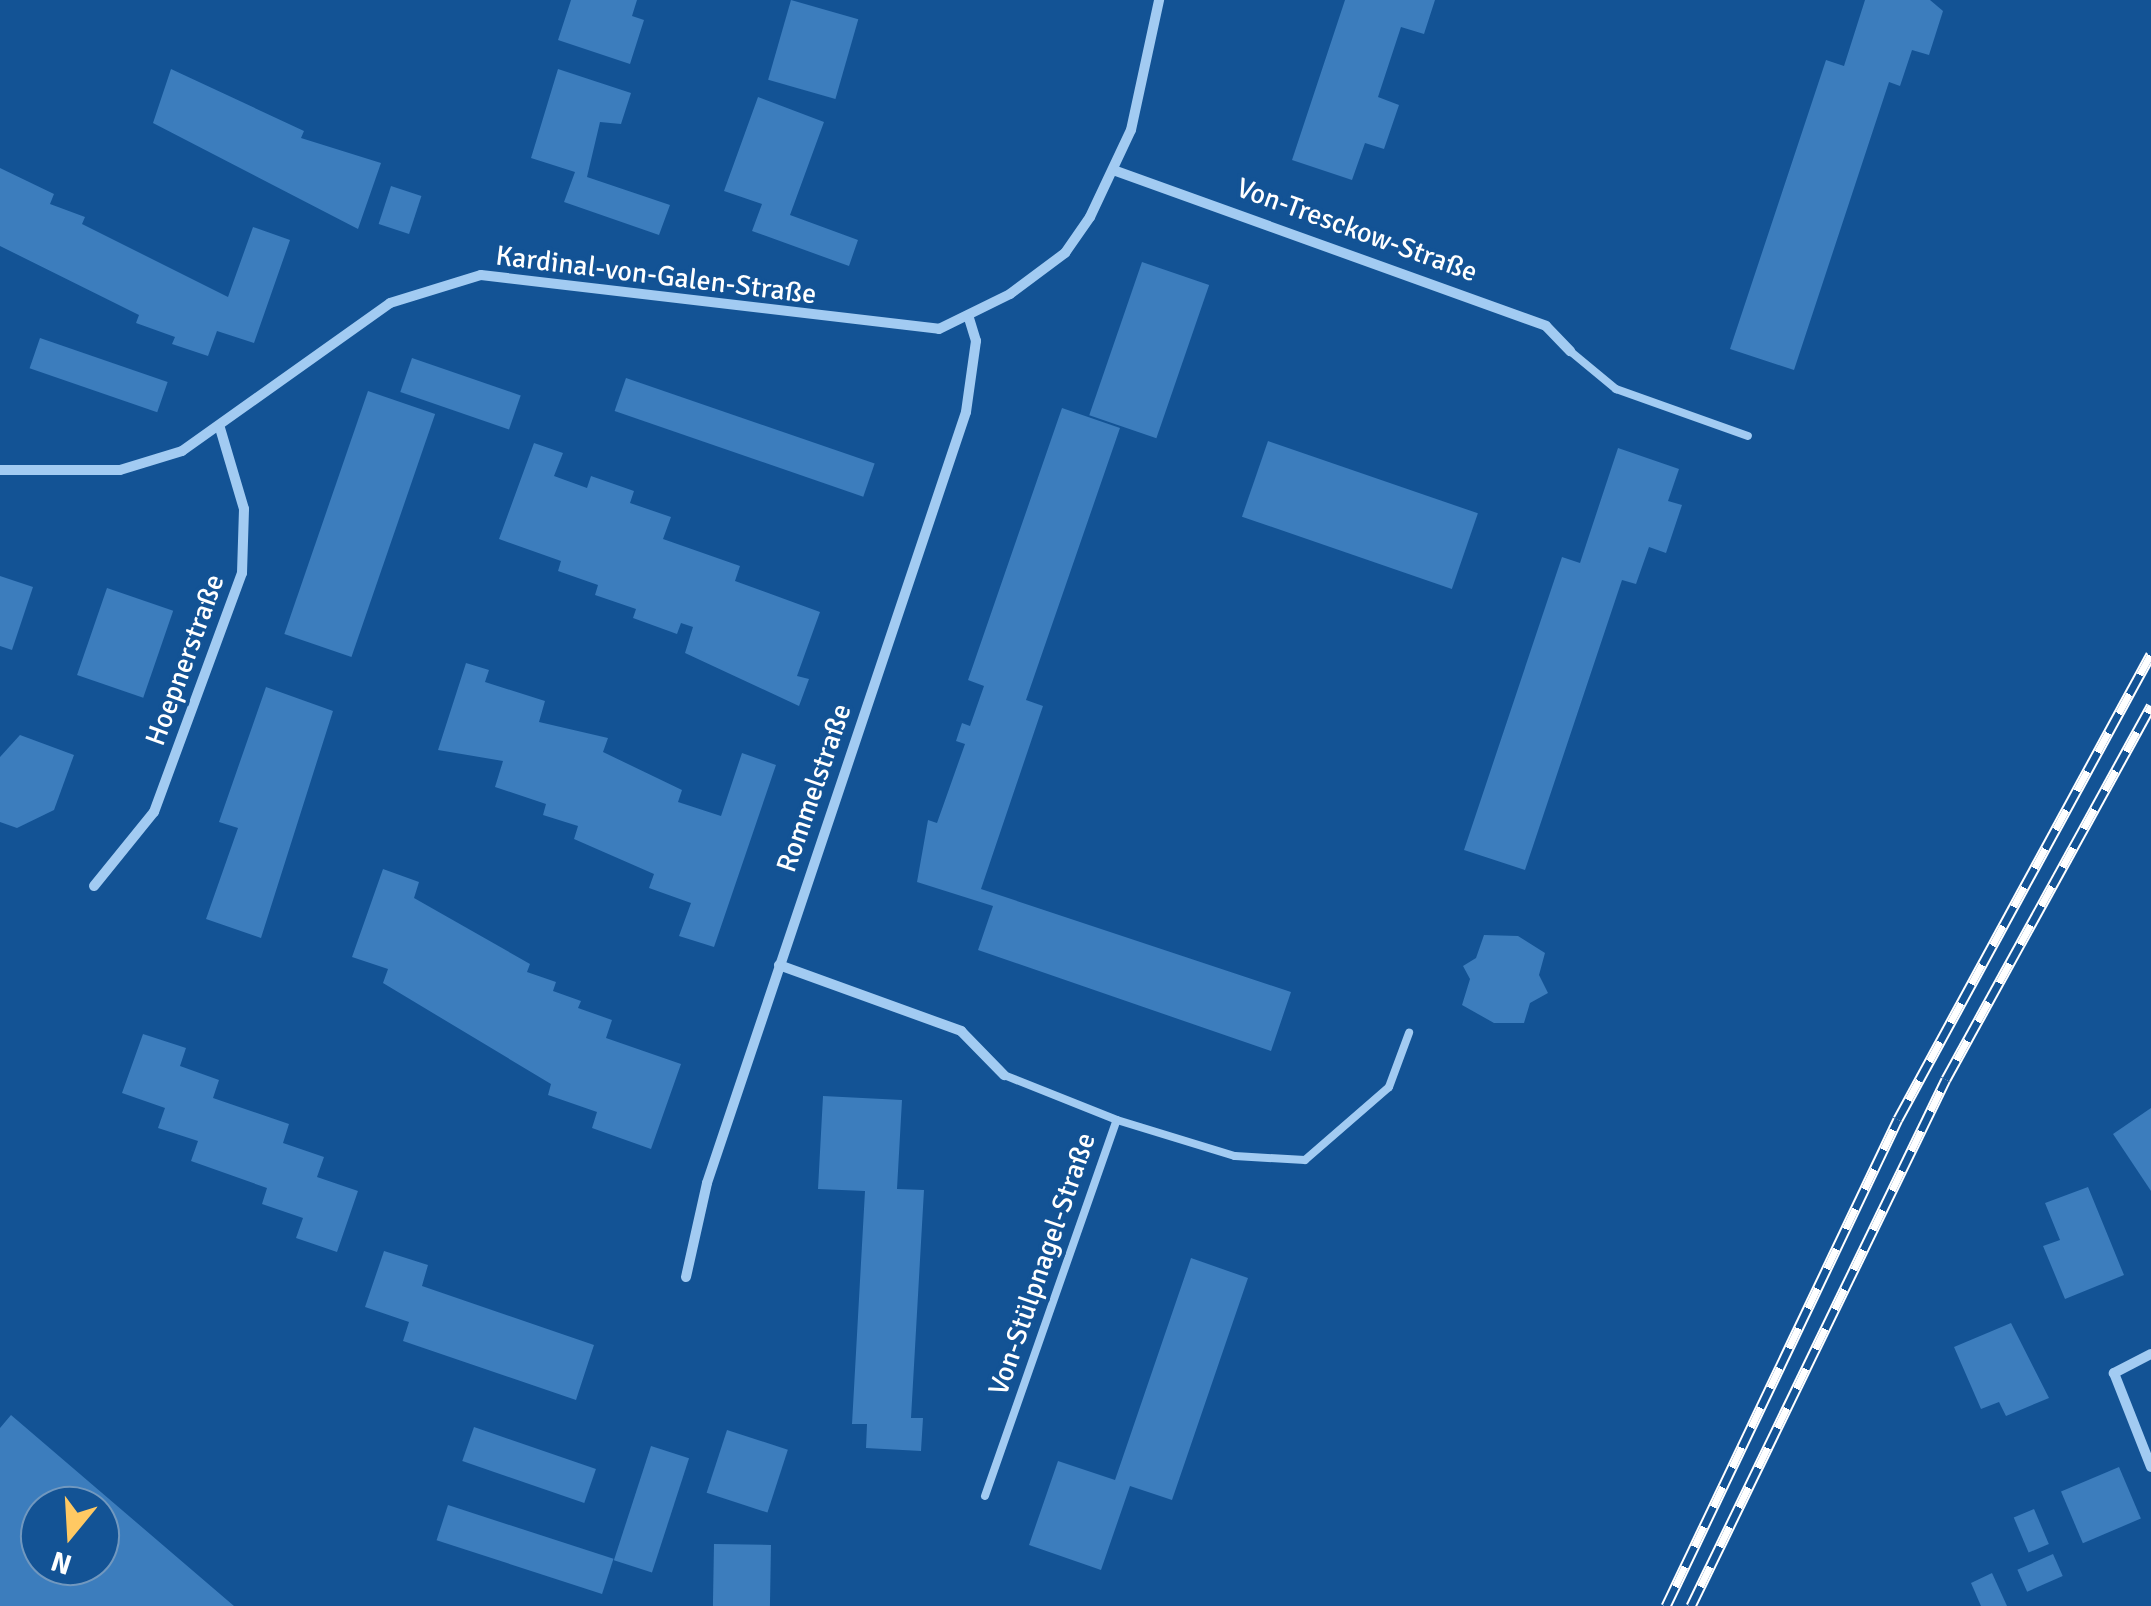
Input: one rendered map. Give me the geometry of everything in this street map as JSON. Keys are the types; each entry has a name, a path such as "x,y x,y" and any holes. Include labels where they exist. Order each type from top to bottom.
{"street":[{"name":"Kardinal-von-Galen-Straße","path":"0,470 120,470 220,428 390,303 481,275 939,329 1065,253 1116,171 1159,0"},
{"name":"Von-Tresckow-Straße","path":"1116,171 1546,326 1570,351"},
{"name":"Rommelstraße","path":"686,1277 779,966 966,412 976,341 968,314"},
{"name":"Hoepnerstraße","path":"94,886 154,812 242,573 244,509 220,428"},
{"name":"Von-Stülpnagel-Straße","path":"779,966 961,1031 1004,1075"},
{"path":"2151,1354 2114,1373 2151,1467"}],"lane":[{"path":"1570,351 1616,390 1748,436"},
{"path":"1117,1120 1234,1156 1305,1160 1389,1087 1409,1033"},
{"name":"Von-Stülpnagel-Straße","path":"985,1496 1117,1120 1004,1075"}],"building":[{"path":"571,0 637,0 632,16 644,20 630,64 558,40"},
{"path":"791,0 858,19 835,99 768,80"},
{"path":"1345,0 1435,0 1424,34 1401,27 1378,97 1399,105 1384,149 1365,143 1352,180 1292,160"},
{"path":"1865,0 1930,0 1943,11 1929,55 1912,50 1900,86 1889,82 1794,370 1730,349 1826,60 1844,66"},
{"path":"171,69 304,131 301,138 381,163 358,229 153,123"},
{"path":"558,69 631,93 621,124 600,122 587,177 670,205 659,235 564,202 575,172 531,158"},
{"path":"758,97 824,122 790,215 858,240 849,266 752,231 762,204 724,191"},
{"path":"0,168 54,194 50,204 85,217 82,224 228,297 253,227 290,240 254,343 217,331 208,356 172,344 175,337 136,323 139,315 0,246"},
{"path":"391,186 421,196 409,234 379,224"},
{"path":"1142,262 1209,285 1156,438 1089,415"},
{"path":"40,338 168,382 157,412 30,368"},
{"path":"412,358 521,395 509,429 400,392"},
{"path":"626,378 875,464 863,497 615,411"},
{"path":"368,391 435,414 351,657 284,634"},
{"path":"1062,408 1120,428 1026,700 1043,706 981,889 1291,992 1271,1051 978,950 993,906 917,882 928,820 937,823 965,744 956,741 962,723 970,726 984,686 968,680"},
{"path":"1268,441 1478,513 1452,589 1242,517"},
{"path":"534,443 563,453 554,476 587,488 591,476 634,491 630,503 671,517 663,539 740,566 735,581 820,612 797,676 809,679 799,706 685,653 693,627 681,623 677,634 633,618 636,609 595,595 598,585 558,571 561,561 499,539"},
{"path":"1618,448 1679,469 1668,501 1682,505 1666,553 1649,547 1636,584 1622,580 1525,870 1464,850 1562,557 1580,563"},
{"path":"0,576 33,587 12,650 0,646"},
{"path":"107,588 173,611 143,698 77,675"},
{"path":"466,663 489,670 485,682 545,701 539,722 608,738 603,752 682,790 678,802 721,816 742,753 776,765 714,947 679,936 691,903 649,888 654,874 574,839 578,826 543,815 546,804 495,787 503,761 438,750"},
{"path":"266,687 333,711 261,938 206,919 238,828 219,822"},
{"path":"20,735 74,755 54,810 17,828 0,822 0,757"},
{"path":"383,869 419,882 414,898 530,964 527,972 556,982 553,991 581,1001 578,1008 612,1020 606,1038 681,1064 651,1149 592,1128 597,1112 548,1095 551,1084 383,983 388,969 352,957"},
{"path":"1484,935 1518,936 1545,953 1539,975 1548,993 1530,1003 1524,1023 1494,1023 1462,1005 1470,979 1463,966 1476,958"},
{"path":"143,1034 186,1048 180,1066 219,1080 213,1098 289,1124 283,1143 324,1157 317,1177 358,1191 337,1252 296,1238 303,1218 262,1204 267,1188 191,1161 198,1141 158,1128 165,1108 122,1093"},
{"path":"823,1096 902,1100 897,1189 924,1190 911,1418 923,1418 921,1451 866,1448 867,1424 852,1424 865,1191 818,1189"},
{"path":"2151,1108 2151,1191 2113,1134"},
{"path":"2088,1187 2124,1275 2065,1299 2043,1246 2060,1240 2045,1203"},
{"path":"384,1251 428,1265 422,1286 594,1345 576,1400 403,1341 409,1322 365,1307"},
{"path":"1191,1258 1248,1278 1172,1500 1130,1486 1101,1570 1029,1545 1058,1461 1115,1480"},
{"path":"2011,1323 2049,1398 2006,1416 1999,1402 1981,1409 1954,1347"},
{"path":"11,1415 94,1486 20,1486 20,1586 120,1586 120,1508 234,1606 0,1606 0,1428"},
{"path":"474,1427 596,1469 584,1503 462,1461"},
{"path":"727,1430 788,1450 767,1513 707,1493"},
{"path":"651,1446 689,1458 652,1572 614,1560"},
{"path":"2119,1467 2141,1519 2083,1543 2061,1492"},
{"path":"448,1505 613,1559 602,1594 437,1540"},
{"path":"2034,1509 2049,1544 2029,1553 2014,1518"},
{"path":"714,1544 771,1545 770,1606 713,1606"},
{"path":"2053,1554 2063,1576 2027,1592 2017,1570"},
{"path":"1992,1573 2007,1606 1981,1606 1971,1583"}],"railway":[{"path":"1666,1606 1898,1119 2151,654"},
{"path":"1691,1606 1946,1079 2151,706"}]}
